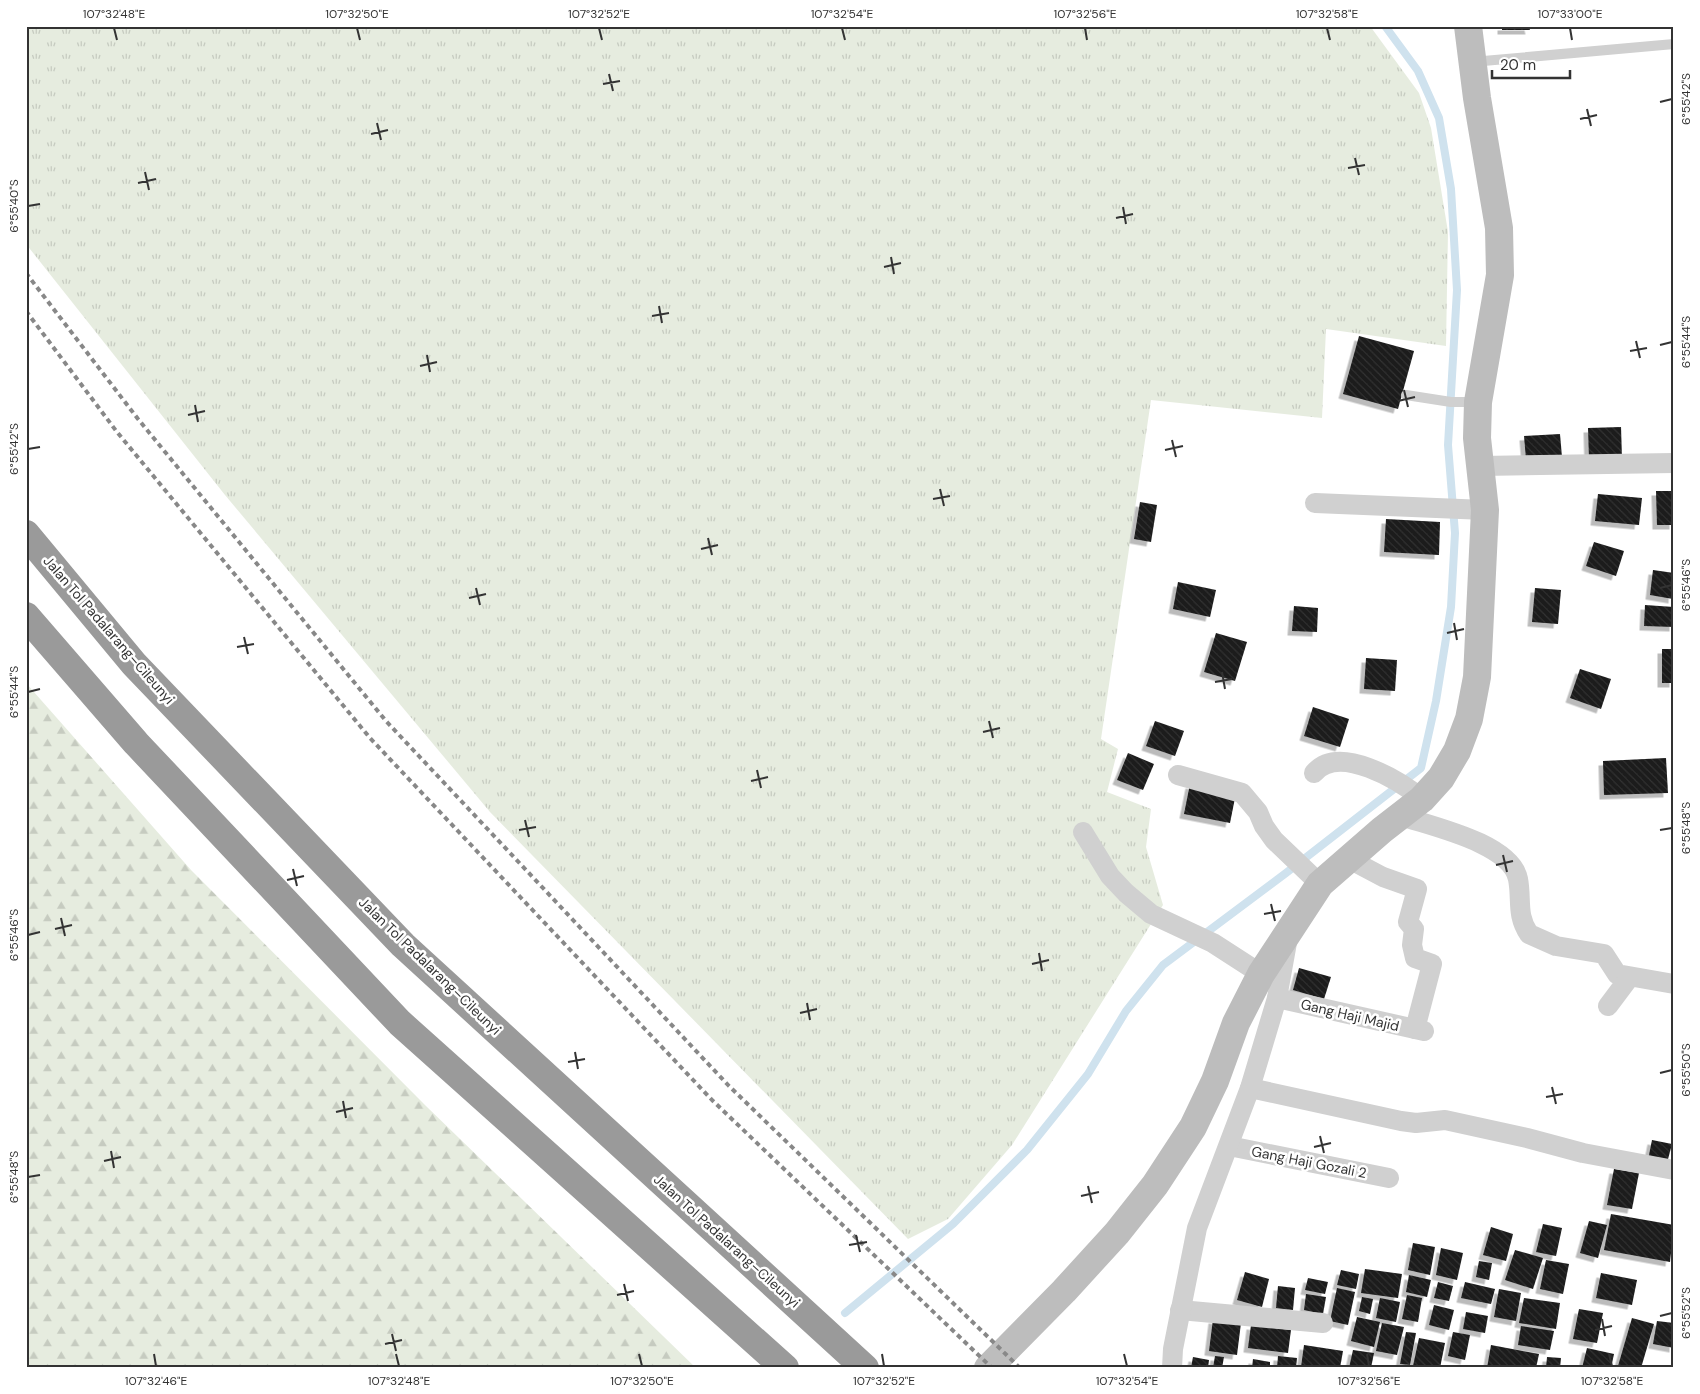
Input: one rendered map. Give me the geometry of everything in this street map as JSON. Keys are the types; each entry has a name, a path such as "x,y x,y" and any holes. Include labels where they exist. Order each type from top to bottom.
{"highway":[{"name":"Jalan Tol Padalarang–Cileunyi","path":"26,534 134,664 403,945 865,1368"},
{"path":"26,616 136,743 400,1023 785,1368"}],"street":[{"path":"988,1368 1064,1291 1116,1233 1155,1185 1193,1127 1215,1080 1236,1023 1260,974 1289,932 1312,878 1349,859 1401,816 1416,794 1441,778 1457,751 1469,719 1477,677 1481,466 1478,438 1478,402 1500,275 1499,228 1471,62 1468,26"},
{"path":"1481,466 1674,462"},
{"path":"1314,503 1480,510"},
{"path":"1314,773 1320,766 1330,762 1353,764 1391,776 1416,794"},
{"path":"1178,775 1242,793 1258,812 1264,826 1286,853 1312,878"},
{"path":"1401,816 1476,842 1504,857 1518,878 1519,913 1529,934 1556,946 1604,954 1617,974 1629,978 1674,984"},
{"path":"1083,832 1110,876 1126,893 1151,914 1212,943 1260,974"},
{"name":"Gang Haji Majid","path":"1277,998 1420,1030 1432,964 1415,958 1413,952 1414,929 1408,922 1417,888 1383,877 1349,859"},
{"path":"1172,1368 1172,1349 1197,1228 1250,1088 1277,998 1289,932"},
{"path":"1608,1006 1629,978"},
{"path":"1250,1088 1401,1121 1416,1123 1445,1120 1527,1138 1583,1153 1674,1170"},
{"name":"Gang Haji Gozali 2","path":"1229,1146 1389,1178"},
{"path":"1180,1310 1323,1323"}],"lane":[{"path":"1471,62 1674,44"},
{"path":"1406,395 1452,402 1478,402"}],"green space":[{"path":"26,26 1370,26 1419,93 1431,128 1448,232 1446,346 1326,329 1322,418 1151,400 1101,739 1118,749 1107,792 1151,809 1146,847 1163,905 1012,1145 948,1219 908,1239 490,812 225,495 26,244"},
{"path":"26,683 191,870 426,1106 696,1368 26,1368"}],"building":[{"path":"1502,26 1529,26 1530,30 1502,30"},
{"path":"1359,336 1414,351 1398,409 1343,394"},
{"path":"1621,427 1622,459 1589,460 1588,428"},
{"path":"1560,434 1562,457 1526,459 1524,436"},
{"path":"1656,491 1674,491 1674,525 1657,525"},
{"path":"1598,494 1642,498 1639,525 1595,521"},
{"path":"1140,502 1157,505 1151,542 1134,539"},
{"path":"1386,519 1440,522 1439,555 1384,552"},
{"path":"1594,542 1624,551 1616,576 1586,566"},
{"path":"1653,570 1674,573 1673,599 1650,595"},
{"path":"1178,582 1216,590 1210,617 1173,609"},
{"path":"1535,588 1561,590 1558,624 1532,622"},
{"path":"1645,605 1674,607 1674,627 1644,626"},
{"path":"1294,606 1318,608 1317,632 1292,631"},
{"path":"1216,633 1247,642 1235,681 1204,672"},
{"path":"1662,649 1674,649 1674,683 1662,683"},
{"path":"1366,658 1397,660 1395,691 1364,689"},
{"path":"1580,669 1611,679 1601,709 1570,698"},
{"path":"1313,707 1349,719 1340,747 1304,736"},
{"path":"1155,721 1184,731 1175,756 1146,746"},
{"path":"1128,753 1154,764 1143,790 1117,780"},
{"path":"1666,758 1668,793 1604,795 1603,761"},
{"path":"1190,784 1236,793 1230,823 1184,814"},
{"path":"1299,968 1331,977 1324,999 1293,990"},
{"path":"1652,1140 1672,1144 1667,1163 1648,1160"},
{"path":"1614,1169 1639,1173 1632,1209 1607,1205"},
{"path":"1611,1214 1674,1225 1670,1262 1604,1250"},
{"path":"1589,1221 1607,1225 1598,1258 1580,1253"},
{"path":"1543,1224 1562,1228 1556,1256 1536,1252"},
{"path":"1491,1227 1513,1234 1506,1261 1483,1255"},
{"path":"1413,1243 1435,1247 1430,1275 1408,1270"},
{"path":"1441,1248 1463,1253 1457,1280 1436,1275"},
{"path":"1515,1250 1543,1258 1533,1289 1505,1280"},
{"path":"1546,1260 1569,1264 1563,1294 1540,1289"},
{"path":"1479,1261 1492,1263 1489,1280 1476,1277"},
{"path":"1365,1269 1402,1274 1398,1298 1361,1293"},
{"path":"1341,1270 1359,1274 1356,1289 1337,1285"},
{"path":"1245,1272 1269,1279 1262,1307 1237,1300"},
{"path":"1601,1273 1637,1280 1632,1305 1596,1298"},
{"path":"1409,1275 1431,1280 1427,1297 1406,1292"},
{"path":"1308,1278 1328,1282 1325,1294 1305,1290"},
{"path":"1438,1282 1453,1286 1449,1301 1434,1298"},
{"path":"1465,1282 1495,1289 1491,1304 1461,1298"},
{"path":"1278,1286 1295,1288 1293,1310 1276,1308"},
{"path":"1337,1288 1355,1292 1348,1325 1330,1321"},
{"path":"1499,1289 1521,1293 1516,1321 1494,1317"},
{"path":"1306,1294 1326,1297 1323,1314 1304,1310"},
{"path":"1407,1295 1422,1298 1418,1322 1402,1319"},
{"path":"1362,1297 1373,1299 1370,1314 1359,1311"},
{"path":"1380,1298 1400,1302 1396,1322 1376,1318"},
{"path":"1524,1298 1560,1303 1556,1329 1519,1323"},
{"path":"1434,1305 1454,1310 1449,1330 1429,1325"},
{"path":"1579,1309 1603,1313 1597,1343 1573,1339"},
{"path":"1466,1312 1488,1316 1485,1333 1463,1329"},
{"path":"1357,1317 1380,1322 1374,1347 1351,1341"},
{"path":"1632,1318 1654,1324 1641,1368 1618,1366"},
{"path":"1213,1319 1241,1323 1237,1355 1209,1351"},
{"path":"1657,1321 1674,1323 1674,1348 1653,1344"},
{"path":"1382,1323 1404,1327 1397,1355 1376,1351"},
{"path":"1251,1325 1291,1330 1288,1353 1248,1348"},
{"path":"1521,1326 1554,1331 1550,1350 1518,1345"},
{"path":"1406,1332 1416,1333 1410,1365 1400,1364"},
{"path":"1453,1332 1470,1335 1465,1360 1448,1356"},
{"path":"1419,1338 1445,1343 1440,1368 1413,1366"},
{"path":"1304,1345 1343,1351 1340,1368 1301,1367"},
{"path":"1491,1345 1539,1354 1536,1368 1487,1368"},
{"path":"1587,1348 1614,1354 1611,1368 1582,1368"},
{"path":"1353,1350 1374,1353 1371,1368 1349,1368"},
{"path":"1215,1356 1224,1357 1222,1368 1213,1368"},
{"path":"1278,1356 1297,1358 1296,1368 1277,1368"},
{"path":"1193,1357 1209,1360 1208,1368 1191,1368"},
{"path":"1547,1357 1561,1358 1560,1368 1546,1368"},
{"path":"1253,1359 1270,1362 1270,1368 1252,1368"}],"waterway":[{"path":"845,1313 953,1224 1027,1150 1088,1074 1126,1011 1163,965 1286,873 1421,768 1436,701 1451,607 1455,533 1448,445 1457,290 1451,189 1439,118 1418,71 1385,26"}],"railway":[{"path":"26,273 138,419 386,721 729,1086 1020,1368"},
{"path":"26,311 117,432 370,738 712,1100 992,1368"}]}
